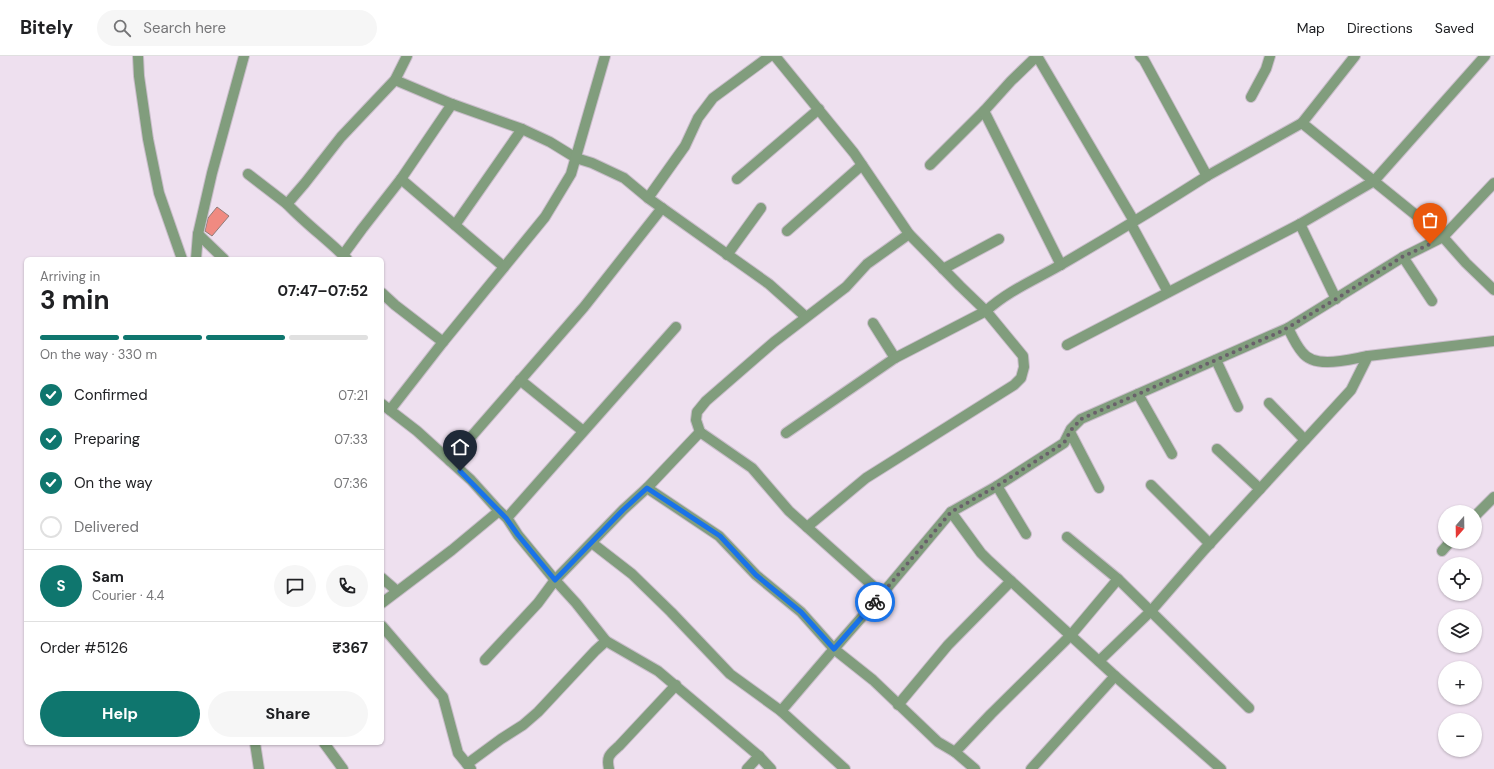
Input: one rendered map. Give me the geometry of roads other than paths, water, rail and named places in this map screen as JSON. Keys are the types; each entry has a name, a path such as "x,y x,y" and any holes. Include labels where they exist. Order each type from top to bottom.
{"street":[{"path":"138,56 139,76 148,139 159,193 181,257"},
{"path":"196,257 198,234 212,173 244,56"},
{"path":"287,204 341,137 395,80 407,56"},
{"path":"605,56 571,174 545,217 443,342 386,407 417,431 471,480 503,514 518,535 606,641 658,671 759,756 771,769"},
{"path":"648,198 685,146 698,118 714,98 770,56"},
{"path":"775,56 819,109 862,165 909,234 943,270 986,311 1023,356 1024,367 1021,378 1014,385 866,478 807,527"},
{"path":"930,165 1037,56 1132,223 1168,292"},
{"path":"1140,56 1144,60 1207,176"},
{"path":"1251,97 1266,69 1270,56"},
{"path":"786,433 895,358 986,311 996,301 1010,292 1062,265 1207,176 1302,123 1355,56"},
{"path":"1067,345 1300,224 1374,181 1485,56"},
{"path":"395,80 452,104 522,129 550,142 576,158 592,163 624,178 648,198 769,284 806,317"},
{"path":"248,174 287,204 300,218 345,257 362,229 401,179 452,104"},
{"path":"737,179 819,109"},
{"path":"984,111 1062,265"},
{"path":"1302,123 1443,237 1466,263 1494,290"},
{"path":"455,225 522,129"},
{"path":"787,231 862,165"},
{"path":"401,179 504,267"},
{"path":"780,711 951,512 997,486 1064,443 1070,432 1081,419 1288,328 1402,257 1443,237 1494,183"},
{"path":"450,462 584,307 662,208"},
{"path":"727,255 762,208"},
{"path":"1300,224 1336,299"},
{"path":"198,234 222,257"},
{"path":"882,594 788,511 752,468 700,432 696,420 697,412 706,401 774,342 846,287 867,264 909,234"},
{"path":"943,270 999,239"},
{"path":"1402,257 1432,301"},
{"path":"384,294 395,305 443,342"},
{"path":"873,323 895,358"},
{"path":"384,601 503,514 582,431 676,327"},
{"path":"1288,328 1302,354 1312,360 1324,363 1368,356 1494,341"},
{"path":"1099,661 1151,611 1210,544 1351,390 1368,356"},
{"path":"1216,360 1238,407"},
{"path":"520,380 582,431"},
{"path":"1138,394 1172,454"},
{"path":"1269,403 1305,440"},
{"path":"485,660 538,602 555,580 623,510 647,488 700,432"},
{"path":"1070,432 1099,488"},
{"path":"1217,449 1260,489"},
{"path":"1151,485 1210,544"},
{"path":"997,486 1026,534"},
{"path":"647,488 720,536 756,575 801,612 834,649 873,680 938,742 955,752 975,769"},
{"path":"1482,509 1494,497"},
{"path":"951,512 981,552 1011,581 1115,676 1221,769"},
{"path":"1067,537 1118,579 1249,708"},
{"path":"592,543 632,574 671,612 730,674 780,711 845,769"},
{"path":"955,752 1071,635 1118,579"},
{"path":"384,580 397,591"},
{"path":"898,705 948,646 1011,581"},
{"path":"384,628 443,697 458,753 469,766 501,739 523,725 538,712 606,641"},
{"path":"1031,769 1115,676"},
{"path":"609,769 607,762 610,754 676,685"},
{"path":"256,745 259,769"},
{"path":"325,745 343,769"},
{"path":"747,769 759,756"}]}
